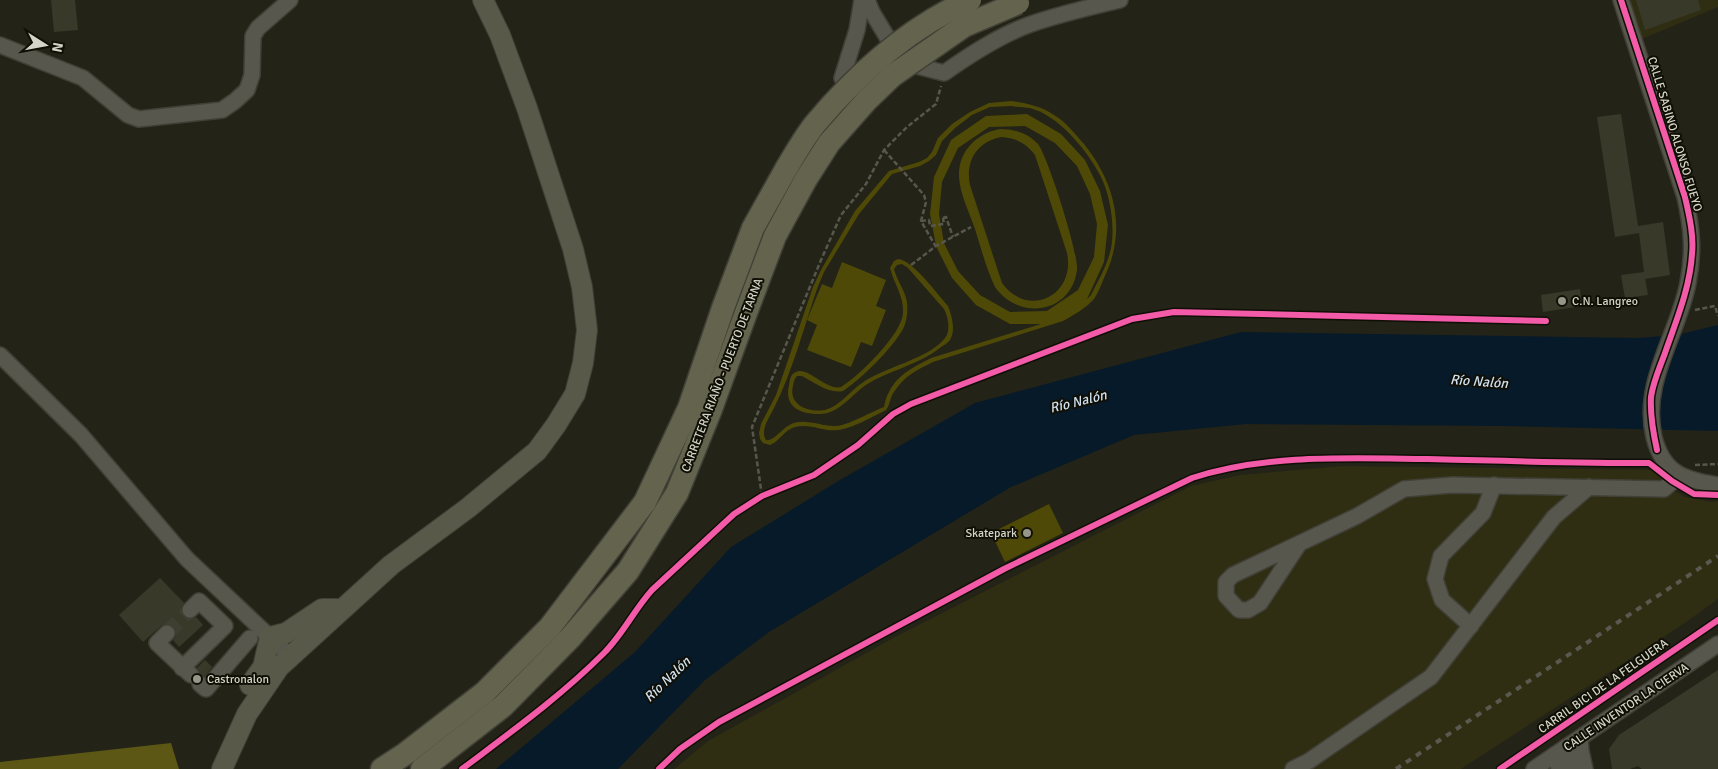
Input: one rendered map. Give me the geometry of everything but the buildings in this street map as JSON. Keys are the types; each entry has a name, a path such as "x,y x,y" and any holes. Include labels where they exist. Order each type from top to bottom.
{"highway":[{"name":"CARRETERA RIAÑO - PUERTO DE TARNA","path":"382,769 405,754 484,692 550,627 645,502 688,408 753,228 786,169 814,126 855,79 912,33 970,0"},
{"name":"CARRETERA RIAÑO - PUERTO DE TARNA","path":"422,769 504,706 570,638 628,571 677,493 711,409 775,236 806,179 829,143 866,100 892,76 964,26 1022,2"}],"main road":[{"path":"222,769 247,714 279,667 391,565 468,508 537,451 575,394 583,363 587,330 582,287 573,249 523,99 500,35 483,0"},
{"path":"234,743 231,724 243,696 264,667 270,638 286,633 322,609 342,609"}],"street":[{"path":"0,45 83,78 128,115 139,119 222,110 236,101 247,90 252,75 253,36 258,28 290,0"},
{"path":"842,78 857,30 862,0"},
{"path":"867,0 872,12 902,62 944,73 976,51 1029,25 1066,13 1120,0"},
{"name":"CALLE SABINO ALONSO FUEYO","path":"1621,0 1685,197 1690,222 1692,253 1688,285 1656,376 1652,396 1651,425 1657,450 1666,464 1680,475 1695,482 1718,485"},
{"path":"0,355 81,435 187,559 290,656"},
{"path":"1299,544 1260,603 1248,610 1239,610 1226,596 1226,582 1233,575 1357,516 1404,489 1452,485 1664,488 1680,475"},
{"path":"1471,626 1442,600 1435,579 1441,556 1483,513 1494,486"},
{"path":"1292,769 1309,761 1431,677 1554,517 1589,487"},
{"path":"190,610 199,601 236,637 270,638"},
{"path":"191,676 225,626"},
{"path":"167,633 157,643 206,690 250,638"},
{"name":"CALLE INVENTOR LA CIERVA","path":"1534,769 1560,757 1580,739 1718,644"},
{"path":"1580,739 1580,751 1585,769"},
{"path":"1560,757 1570,754 1573,769"}],"path":[{"path":"762,496 752,427 821,260 841,215 866,184 884,150 907,127 936,104 944,73"},
{"path":"884,150 924,195 926,202 921,220 936,247"},
{"path":"921,220 929,220 930,226 944,224 943,218 946,218 954,237"},
{"path":"911,265 936,247 971,228"},
{"path":"1677,319 1715,306 1718,315"}],"shaded area":[{"path":"1630,0 1718,0 1718,7 1642,39"},
{"path":"1011,101 1022,103 1039,107 1054,115 1084,144 1104,175 1115,208 1115,243 1111,260 1094,299 1076,314 1063,321 933,362 911,374 898,386 886,410 856,425 833,430 806,426 795,427 770,445 763,443 759,433 761,424 776,395 813,287 855,211 889,171 927,158 938,138 952,124 970,112 989,103","holes":["1011,106 1030,108 1041,112 1061,126 1088,155 1103,182 1110,208 1112,242 1107,263 1091,295 1087,299 1104,262 1108,225 1100,191 1085,160 1061,134 1027,114 986,116 951,140 934,177 930,214 936,246 952,278 976,305 1010,324 1041,324 931,358 897,380 888,394 884,407 853,421 837,426 805,422 794,423 772,439 766,440 764,436 766,424 786,380 817,289 824,272 859,214 892,174 920,166 929,161 936,155 942,141 972,115 990,107","1025,126 1055,143 1077,166 1090,194 1097,224 1094,257 1078,290 1047,311 1010,312 980,295 958,271 944,243 939,214 942,182 958,148 989,127"]},
{"path":"1000,129 1016,131 1025,134 1038,144 1049,167 1068,227 1077,270 1073,285 1065,296 1055,304 1043,308 1017,305 1005,298 995,287 963,196 959,177 965,151 977,139","holes":["1001,137 1024,144 1035,155 1067,253 1068,268 1064,281 1057,291 1048,298 1036,301 1024,300 1013,294 1002,283 970,185 969,168 979,148 985,143"]},
{"path":"898,259 911,265 948,306 953,328 950,340 914,363 884,375 866,385 844,404 832,411 811,414 794,407 788,392 791,377 794,373 806,372 829,386 841,387 858,374 888,343 901,322 903,313 900,296 890,268 894,261","holes":["902,264 908,268 944,309 948,324 948,332 945,338 928,352 871,377 830,408 819,411 807,409 797,403 792,393 797,376 802,376 817,385 833,391 843,391 867,371 892,345 904,326 907,309 906,298 894,269 897,265"]},
{"path":"842,262 886,280 876,306 886,310 872,346 861,342 851,367 807,350 817,325 807,320 822,284 832,288"},
{"path":"1342,466 1653,470 1673,490 1685,497 1711,502 1718,501 1718,599 1685,623 1461,769 674,769 708,741 895,637 1191,486 1240,475"},
{"name":"Skatepark","path":"1049,504 1063,533 1005,562 991,533"},
{"path":"171,743 179,769 0,769 0,762"}],"water":[{"name":"Río Nalón","path":"1718,325 1718,431 1503,426 1246,424 1134,435 1011,487 769,632 705,680 618,769 496,769 635,652 731,547 840,480 975,403 1241,332 1637,338 1677,335"}],"tunnel":[{"path":"167,633 190,610"}],"railway":[{"path":"1396,769 1718,556"}],"cycle path":[{"path":"1621,0 1685,197 1691,225 1691,267 1678,317 1655,380 1651,397 1652,424 1657,450"},
{"path":"462,769 535,714 587,669 611,646 652,590 734,514 762,496 814,475 858,445 893,414 911,404 1132,319 1174,312 1546,321"},
{"path":"659,769 680,749 719,722 1004,569 1192,478 1220,470 1278,461 1337,458 1649,463 1672,481 1694,494 1718,495"},
{"name":"CARRIL BICI DE LA FELGUERA","path":"1500,769 1718,620"}],"place":[{"name":"C.N. Langreo","path":"1562,301"},
{"name":"Skatepark","path":"1027,533"},
{"name":"Castronalon","path":"197,679"}]}
